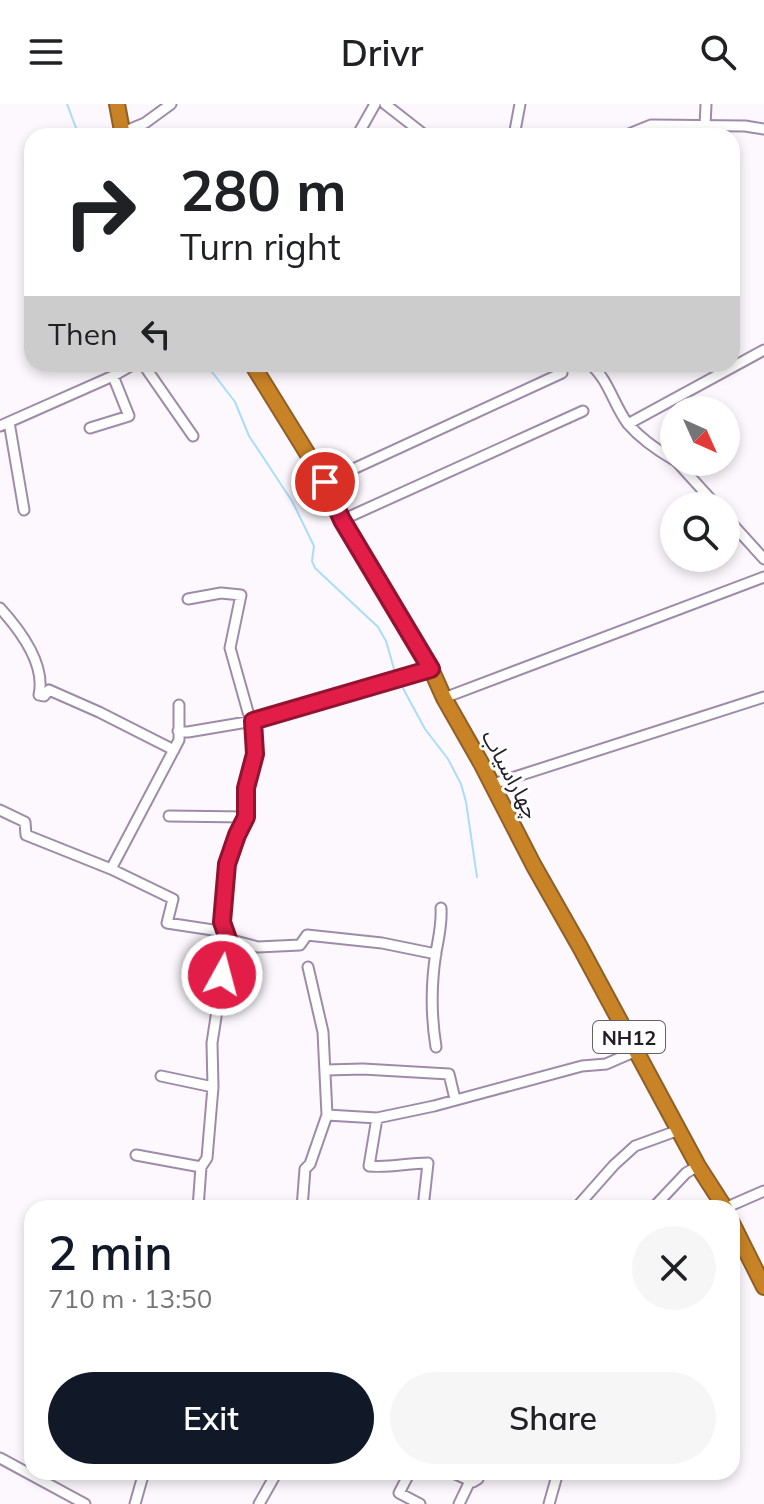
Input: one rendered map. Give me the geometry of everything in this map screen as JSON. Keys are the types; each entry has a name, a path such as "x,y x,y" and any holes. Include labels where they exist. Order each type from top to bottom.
{"highway":[{"path":"117,104 121,128"},
{"name":"چهاراسیاب","path":"257,372 325,482 342,520 431,669 534,866 698,1166 720,1200"},
{"path":"740,1239 764,1287"}],"street":[{"path":"135,128 171,104"},
{"path":"362,128 375,104"},
{"path":"385,104 416,128"},
{"path":"516,128 520,104"},
{"path":"705,126 706,104"},
{"path":"644,128 651,125 764,129"},
{"path":"740,363 764,350"},
{"path":"24,510 4,424 120,372"},
{"path":"149,372 193,436"},
{"path":"598,372 607,382 628,424 660,451"},
{"path":"628,424 724,372"},
{"path":"325,482 562,373"},
{"path":"90,428 129,416 113,376"},
{"path":"342,520 583,411"},
{"path":"690,476 704,492"},
{"path":"740,532 764,559"},
{"path":"444,698 764,577"},
{"path":"188,599 221,593 241,595 230,648 253,721 255,754 246,788 246,817 227,864 222,922 227,936 212,1043 213,1087 207,1158 201,1167 199,1200"},
{"path":"0,608 33,654 42,683 39,695 44,696 49,690 174,750"},
{"path":"178,731 253,721 431,669"},
{"path":"493,784 764,697"},
{"path":"111,869 179,740 179,705"},
{"path":"0,810 25,822 26,835 111,869 173,899 167,923 227,936 258,947 300,945 307,935 382,943 436,954"},
{"path":"169,816 246,817"},
{"path":"436,1047 432,1018 441,908"},
{"path":"303,1200 305,1169 310,1164 327,1115 323,1032 308,967"},
{"path":"327,1115 377,1118 582,1066 606,1064 636,1051"},
{"path":"326,1070 449,1074 455,1099"},
{"path":"161,1076 213,1087"},
{"path":"377,1118 369,1166 394,1168 404,1163 428,1163 424,1200"},
{"path":"583,1200 635,1146 679,1130"},
{"path":"136,1155 201,1167"},
{"path":"661,1200 686,1173 698,1166"},
{"path":"740,1201 764,1191"},
{"path":"0,1458 24,1471"},
{"path":"41,1480 85,1504"},
{"path":"135,1504 142,1480"},
{"path":"259,1504 272,1480"},
{"path":"406,1480 399,1493 420,1504"},
{"path":"459,1504 470,1481 474,1480"},
{"path":"549,1504 556,1480"}],"waterway":[{"path":"67,104 76,128"},
{"path":"212,372 235,402 249,436 292,501 314,546 312,561 315,568 378,627 386,641 396,676"},
{"path":"399,681 425,729 448,759 461,784 477,877"}],"route":[{"path":"222,975 228,939 222,922 227,864 246,817 246,788 255,754 253,721 431,669 342,520 325,482"}]}
